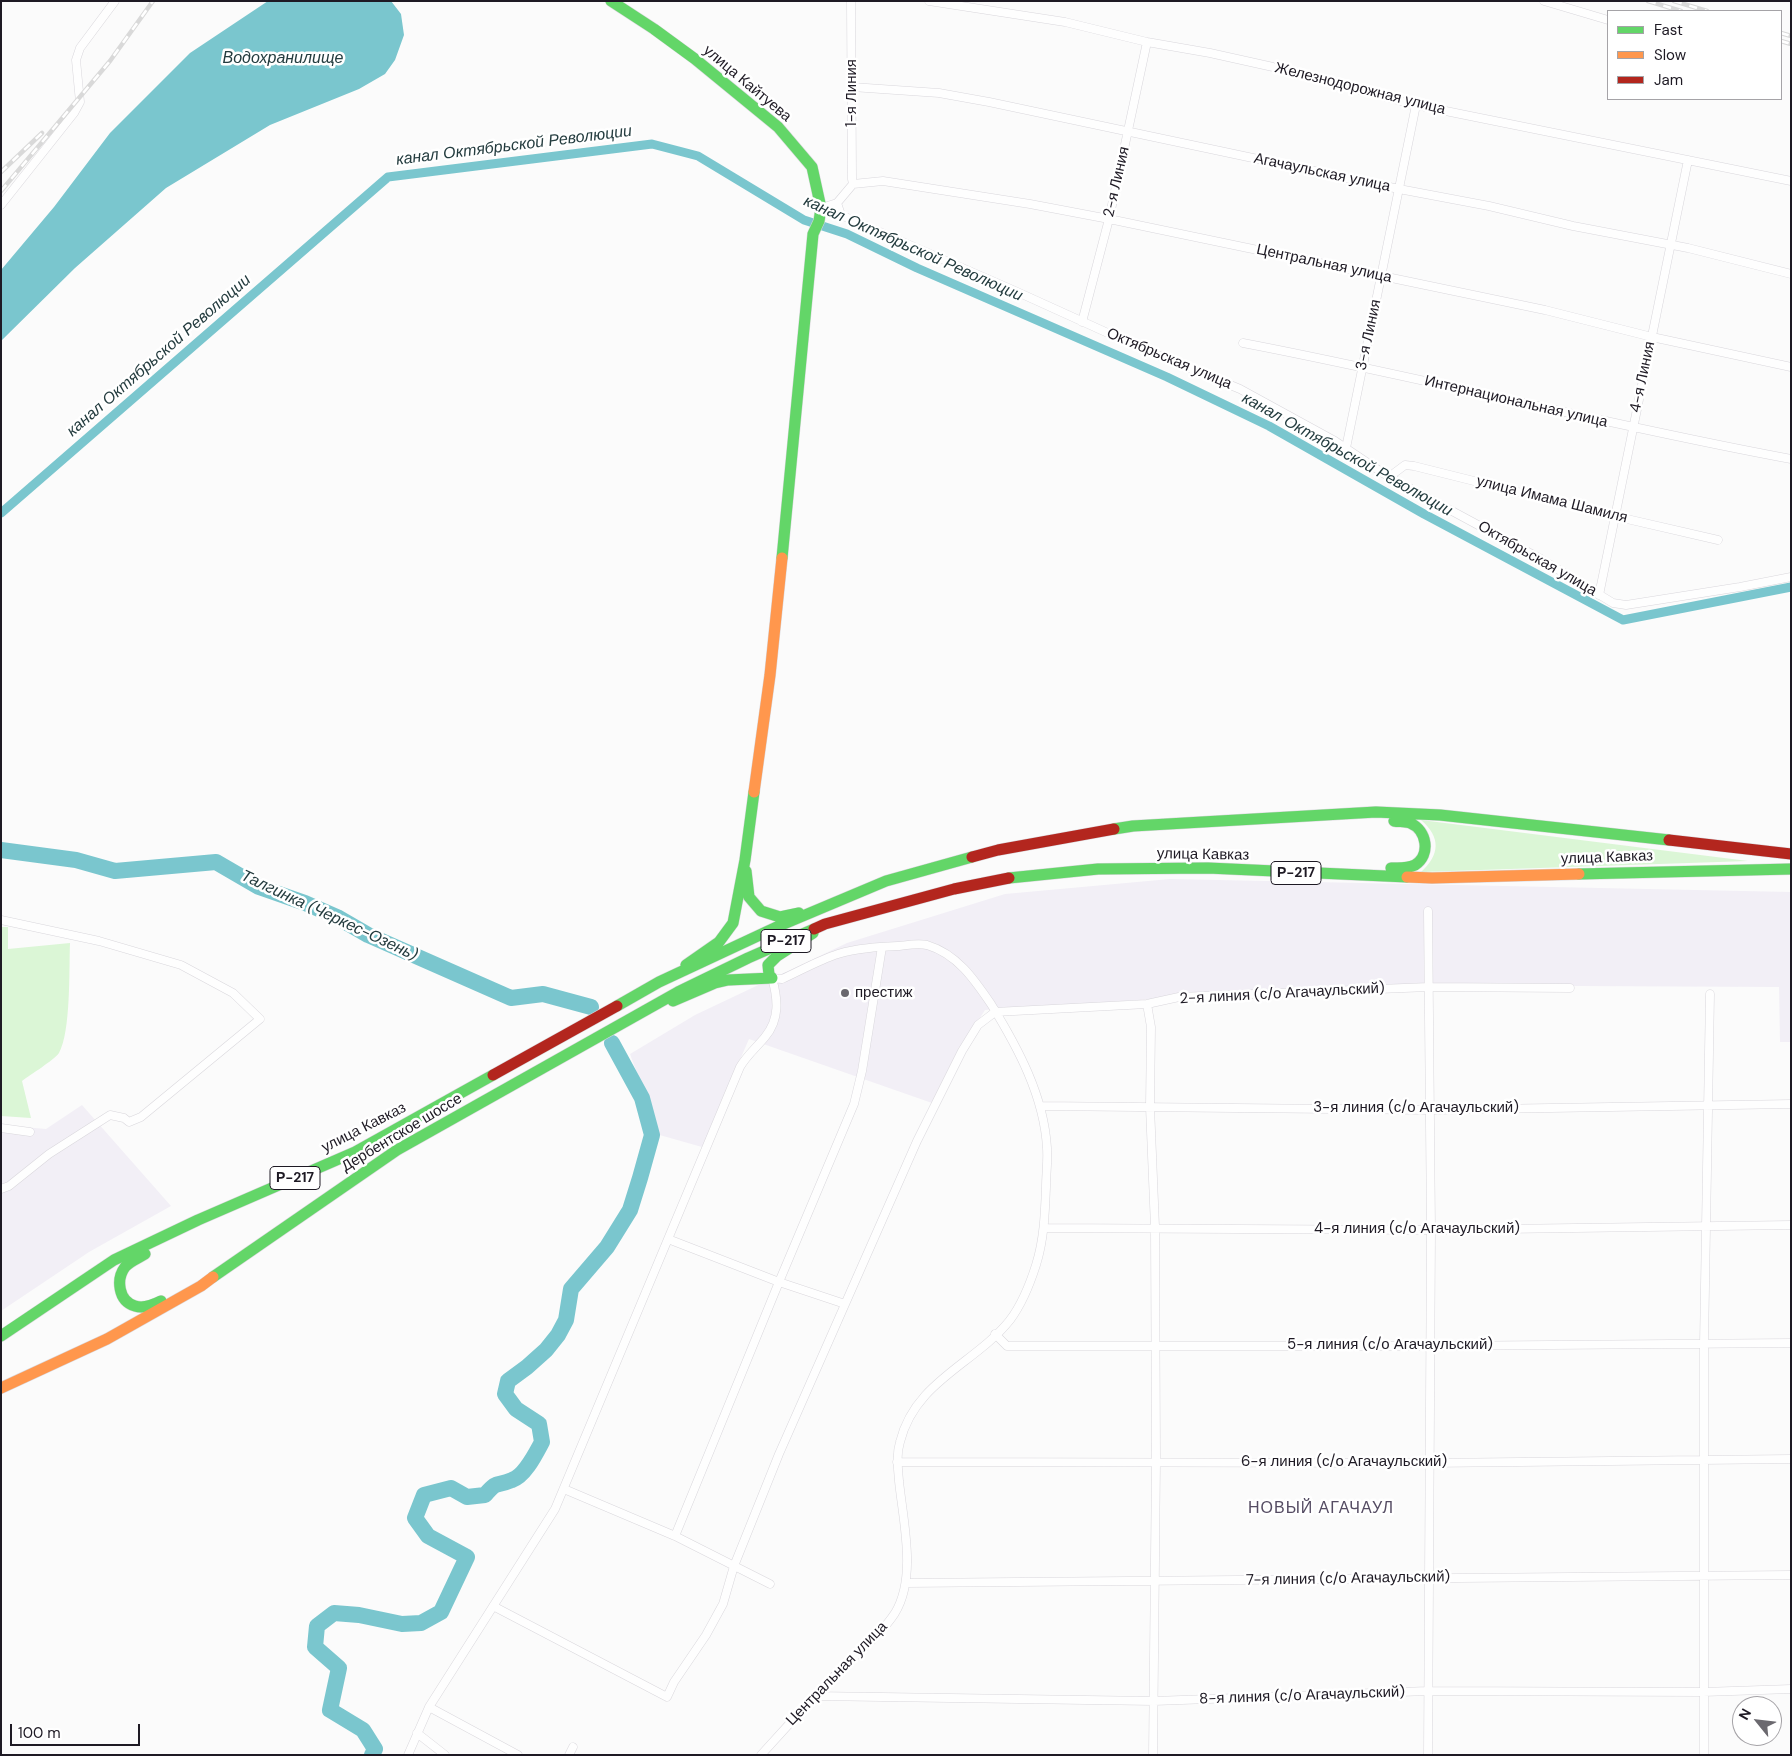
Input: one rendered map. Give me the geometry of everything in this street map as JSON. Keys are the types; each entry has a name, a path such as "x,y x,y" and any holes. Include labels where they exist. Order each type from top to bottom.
{"main road":[{"name":"улица Кайтуева","path":"611,1 695,59 778,127 812,167 821,208 819,221 813,234 772,656 745,860"},
{"path":"659,982 779,926 886,881 998,850 1133,826 1296,815 1376,812 1440,815 1791,854"},
{"path":"1287,872 1408,868 1418,863 1423,856 1426,846 1424,836 1410,822 1296,815"},
{"path":"745,860 749,897 760,910 780,917 821,909"},
{"path":"659,982 719,942 733,923 745,860"},
{"name":"улица Кавказ","path":"748,958 825,924 954,890 1016,877 1098,869 1208,868 1432,878 1791,869"},
{"path":"772,978 769,975 768,965 777,956 802,942 825,924"},
{"name":"Дербентское шоссе","path":"1,1388 106,1339 201,1286 397,1150 678,992 748,958"},
{"path":"643,1012 716,983 728,980 772,978"},
{"name":"улица Кавказ","path":"1,1336 114,1260 198,1220 355,1152 659,982"},
{"path":"198,1220 126,1267 121,1274 119,1282 122,1296 134,1306 152,1305 231,1264"}],"street":[{"path":"1,205 74,113 80,102 76,60 80,48 115,1"},
{"name":"1-я Линия","path":"851,1 853,184"},
{"name":"Железнодорожная улица","path":"929,1 1065,22 1147,42 1273,67 1416,104 1791,181"},
{"path":"1544,1 1607,20"},
{"name":"2-я Линия","path":"1082,322 1109,219 1147,42"},
{"name":"Агачаульская улица","path":"852,87 939,93 989,102 1399,189 1489,206 1573,226 1671,244 1791,274"},
{"name":"3-я Линия","path":"1346,448 1416,104"},
{"name":"4-я Линия","path":"1599,595 1688,160"},
{"name":"Центральная улица","path":"853,184 884,181 1022,202 1545,310 1652,337 1791,367"},
{"path":"821,208 837,203 853,184"},
{"name":"Октябрьская улица","path":"837,203 841,215 1143,349 1240,389 1346,448 1389,477 1533,554 1613,603 1626,605 1791,577"},
{"name":"Интернациональная улица","path":"1242,343 1362,367 1632,428 1791,458"},
{"name":"улица Имама Шамиля","path":"1389,477 1405,466 1414,466 1718,540"},
{"path":"1428,911 1431,1230 1428,1755"},
{"path":"1,920 99,941 181,965 233,993 260,1019 141,1117 129,1122 124,1118 110,1115 49,1154 9,1186 1,1189"},
{"name":"Центральная улица","path":"761,1755 814,1696 877,1635 896,1611 906,1583 908,1559 897,1462 900,1442 911,1415 927,1392 950,1371 979,1350 1010,1320 1025,1295 1037,1263 1044,1228 1047,1148 1040,1106 1027,1068 980,987 961,964 943,951 923,944 882,947 838,954 782,979 772,978"},
{"path":"675,1536 854,1104 862,1072 882,947"},
{"path":"408,1755 429,1707 532,1542 547,1522 564,1489 740,1067 747,1055 766,1036 772,1026 777,1013 778,999 772,978"},
{"name":"2-я линия (с/о Агачаульский)","path":"995,1012 1148,1004 1179,998 1429,987 1570,988"},
{"path":"1704,1755 1703,1460 1710,994"},
{"path":"1148,1004 1151,1027 1150,1106 1155,1227 1156,1581 1153,1755"},
{"path":"493,1606 667,1697 674,1682 706,1635 722,1604 734,1566 779,1454 918,1140 962,1051 978,1025 995,1012"},
{"name":"3-я линия (с/о Агачаульский)","path":"1040,1106 1430,1110 1791,1104"},
{"path":"1,1128 30,1132"},
{"name":"4-я линия (с/о Агачаульский)","path":"1044,1228 1155,1227 1431,1230 1791,1226"},
{"path":"668,1239 779,1282 845,1304"},
{"name":"5-я линия (с/о Агачаульский)","path":"995,1334 1007,1346 1430,1346 1791,1343"},
{"name":"6-я линия (с/о Агачаульский)","path":"897,1462 1429,1463 1791,1458"},
{"path":"564,1489 675,1536 770,1584"},
{"name":"7-я линия (с/о Агачаульский)","path":"906,1583 1430,1579 1703,1574 1791,1575"},
{"name":"8-я линия (с/о Агачаульский)","path":"814,1696 1154,1701 1428,1691 1703,1692 1791,1689"},
{"path":"429,1707 518,1755"},
{"path":"417,1733 445,1755"},
{"path":"569,1755 573,1747"}],"shaded area":[{"path":"1170,879 1791,892 1791,1042 1780,1042 1779,987 1370,985 985,1010 955,1056 932,1103 749,1039 702,1147 649,1132 647,1101 630,1054 695,1015 847,943 1005,894"},
{"path":"82,1105 171,1206 89,1252 1,1311 1,1125 46,1129"}],"green space":[{"path":"1421,820 1748,861 1421,872 1432,859 1436,846 1435,839 1428,826"},
{"path":"1,927 8,927 8,949 70,943 69,1000 63,1043 56,1056 22,1081 31,1118 1,1116"}],"water":[{"name":"Водохранилище","path":"268,1 391,1 401,14 404,35 395,60 385,74 359,89 270,125 166,188 75,268 1,341 1,270 54,207 110,133 190,53"}],"waterway":[{"name":"канал Октябрьской Революции","path":"1,513 388,177 652,144 698,156 804,220 847,234 917,268 1167,377 1269,426 1424,514 1623,620 1791,587"},
{"name":"Талгинка (Черкес-Озень)","path":"1,850 76,860 115,871 216,862 259,887 305,903 337,917 368,935 511,998 543,994 591,1007"},
{"name":"Талгинка (Черкес-Озень)","path":"372,1755 375,1749 363,1730 330,1710 339,1668 315,1647 317,1626 334,1613 359,1615 402,1624 421,1623 441,1612 467,1557 428,1536 415,1518 424,1495 451,1488 467,1497 485,1495 495,1485 517,1478 530,1464 542,1442 539,1424 516,1409 505,1394 508,1381 546,1350 558,1335 566,1320 571,1289 607,1247 630,1210 652,1135 642,1098 612,1043"}],"railway":[{"path":"1,191 110,61 153,1"},
{"path":"1648,1 1678,10"},
{"path":"1674,1 1704,10"},
{"path":"1782,33 1791,36"},
{"path":"1782,41 1791,44"},
{"path":"1,172 42,133"}],"traffic: fast":[{"path":"611,1 695,59 778,127 812,167 821,208 819,221 813,234 782,558"},
{"path":"686,965 719,942 733,923 745,860 754,792"},
{"path":"1114,829 1133,826 1376,812 1440,815 1669,840"},
{"path":"1391,868 1406,868 1415,865 1420,861 1425,849 1423,837 1416,826 1408,822 1394,821"},
{"path":"617,1006 659,982 779,926 886,881 972,857"},
{"path":"1009,878 1098,869 1208,868 1407,877"},
{"path":"1579,874 1791,869"},
{"path":"746,871 749,897 761,911 780,917 799,913"},
{"path":"213,1277 397,1150 678,992 814,929"},
{"path":"772,978 769,975 768,965 777,956 813,933"},
{"path":"673,1001 715,983 728,980 772,978"},
{"path":"1,1336 114,1260 198,1220 355,1152 493,1075"},
{"path":"145,1254 129,1263 122,1272 120,1277 122,1295 129,1303 138,1307 148,1306 161,1301"}],"traffic: slow":[{"path":"754,792 770,675 782,558"},
{"path":"1407,877 1579,874"},
{"path":"1,1388 107,1339 201,1286 213,1277"}],"traffic: jam":[{"path":"972,857 998,850 1114,829"},
{"path":"1669,840 1791,854"},
{"path":"814,929 825,924 954,889 1009,878"},
{"path":"493,1075 617,1006"}],"place":[{"name":"престиж","path":"845,993"}],"district":[{"name":"НОВЫЙ АГАЧАУЛ","path":"1321,1509"}]}
